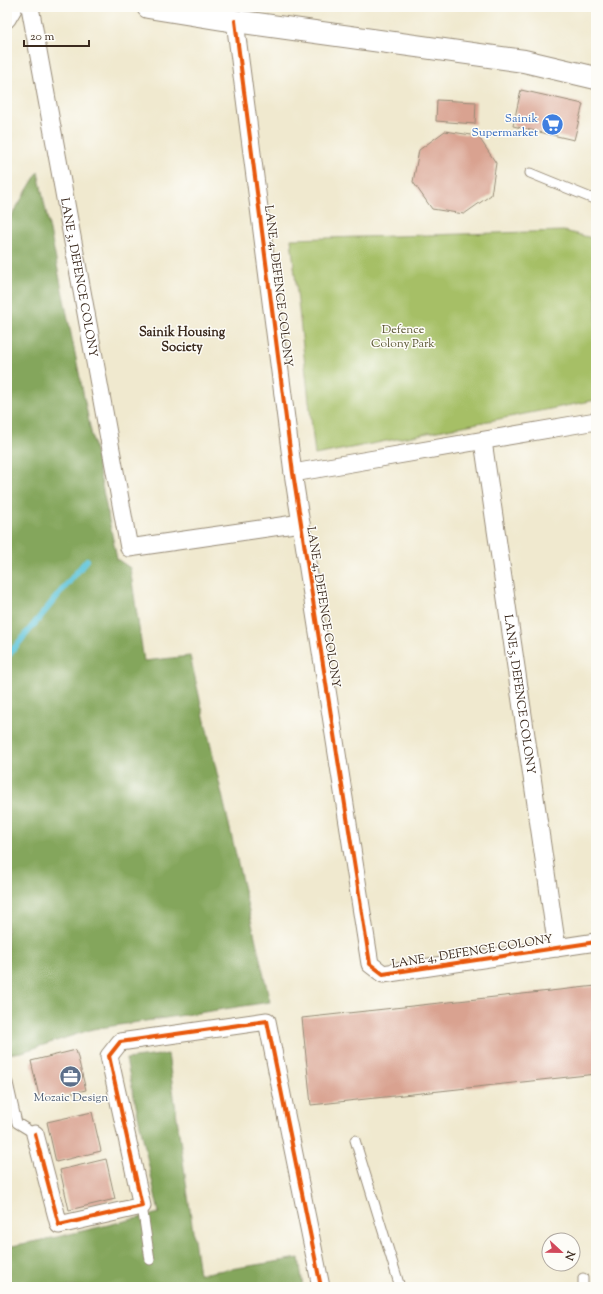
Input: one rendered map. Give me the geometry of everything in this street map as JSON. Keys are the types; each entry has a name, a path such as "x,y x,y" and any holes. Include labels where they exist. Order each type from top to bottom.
{"street":[{"path":"7,19 14,7"},
{"name":"LANE 3, DEFENCE COLONY","path":"30,7 129,548 301,524"},
{"path":"148,7 235,21 524,61 596,78"},
{"name":"LANE 4, DEFENCE COLONY","path":"235,21 293,473 370,964 383,974 596,942"},
{"path":"293,473 596,421"},
{"name":"LANE 5, DEFENCE COLONY","path":"483,441 557,948"},
{"path":"35,1134 59,1225 142,1206 108,1056 120,1042 267,1021 320,1287"}],"lane":[{"path":"530,173 596,200"},
{"path":"7,1084 17,1123 35,1134"},
{"path":"355,1140 400,1287"},
{"path":"142,1206 150,1260"}],"green space":[{"path":"38,172 117,559 130,568 144,661 190,656 270,1002 93,1029 22,1052 7,1054 7,223"},
{"name":"Defence Colony Park","path":"564,231 596,239 596,400 315,455 291,239"},
{"path":"168,1054 199,1274 299,1258 303,1287 7,1287 7,1247 159,1213 126,1059"}],"building":[{"path":"521,90 583,104 574,140 513,126"},
{"path":"437,100 476,102 475,124 436,121"},
{"path":"445,131 478,136 496,163 491,195 464,214 432,209 413,182 419,150"},
{"path":"596,986 596,1074 311,1105 302,1018"},
{"path":"76,1050 86,1090 40,1100 31,1061"},
{"path":"92,1112 101,1151 56,1162 47,1122"},
{"path":"106,1159 115,1199 69,1210 60,1170"}],"waterway":[{"path":"7,657 87,560"}],"cycle path":[{"path":"235,21 293,473 370,964 383,974 596,942"},
{"path":"35,1134 59,1225 142,1206 109,1056 120,1042 267,1021 321,1287"}],"place":[{"name":"Sainik Supermarket","path":"553,125"},
{"name":"Mozaic Design","path":"71,1076"}],"district":[{"name":"Sainik Housing Society","path":"182,338"}]}
